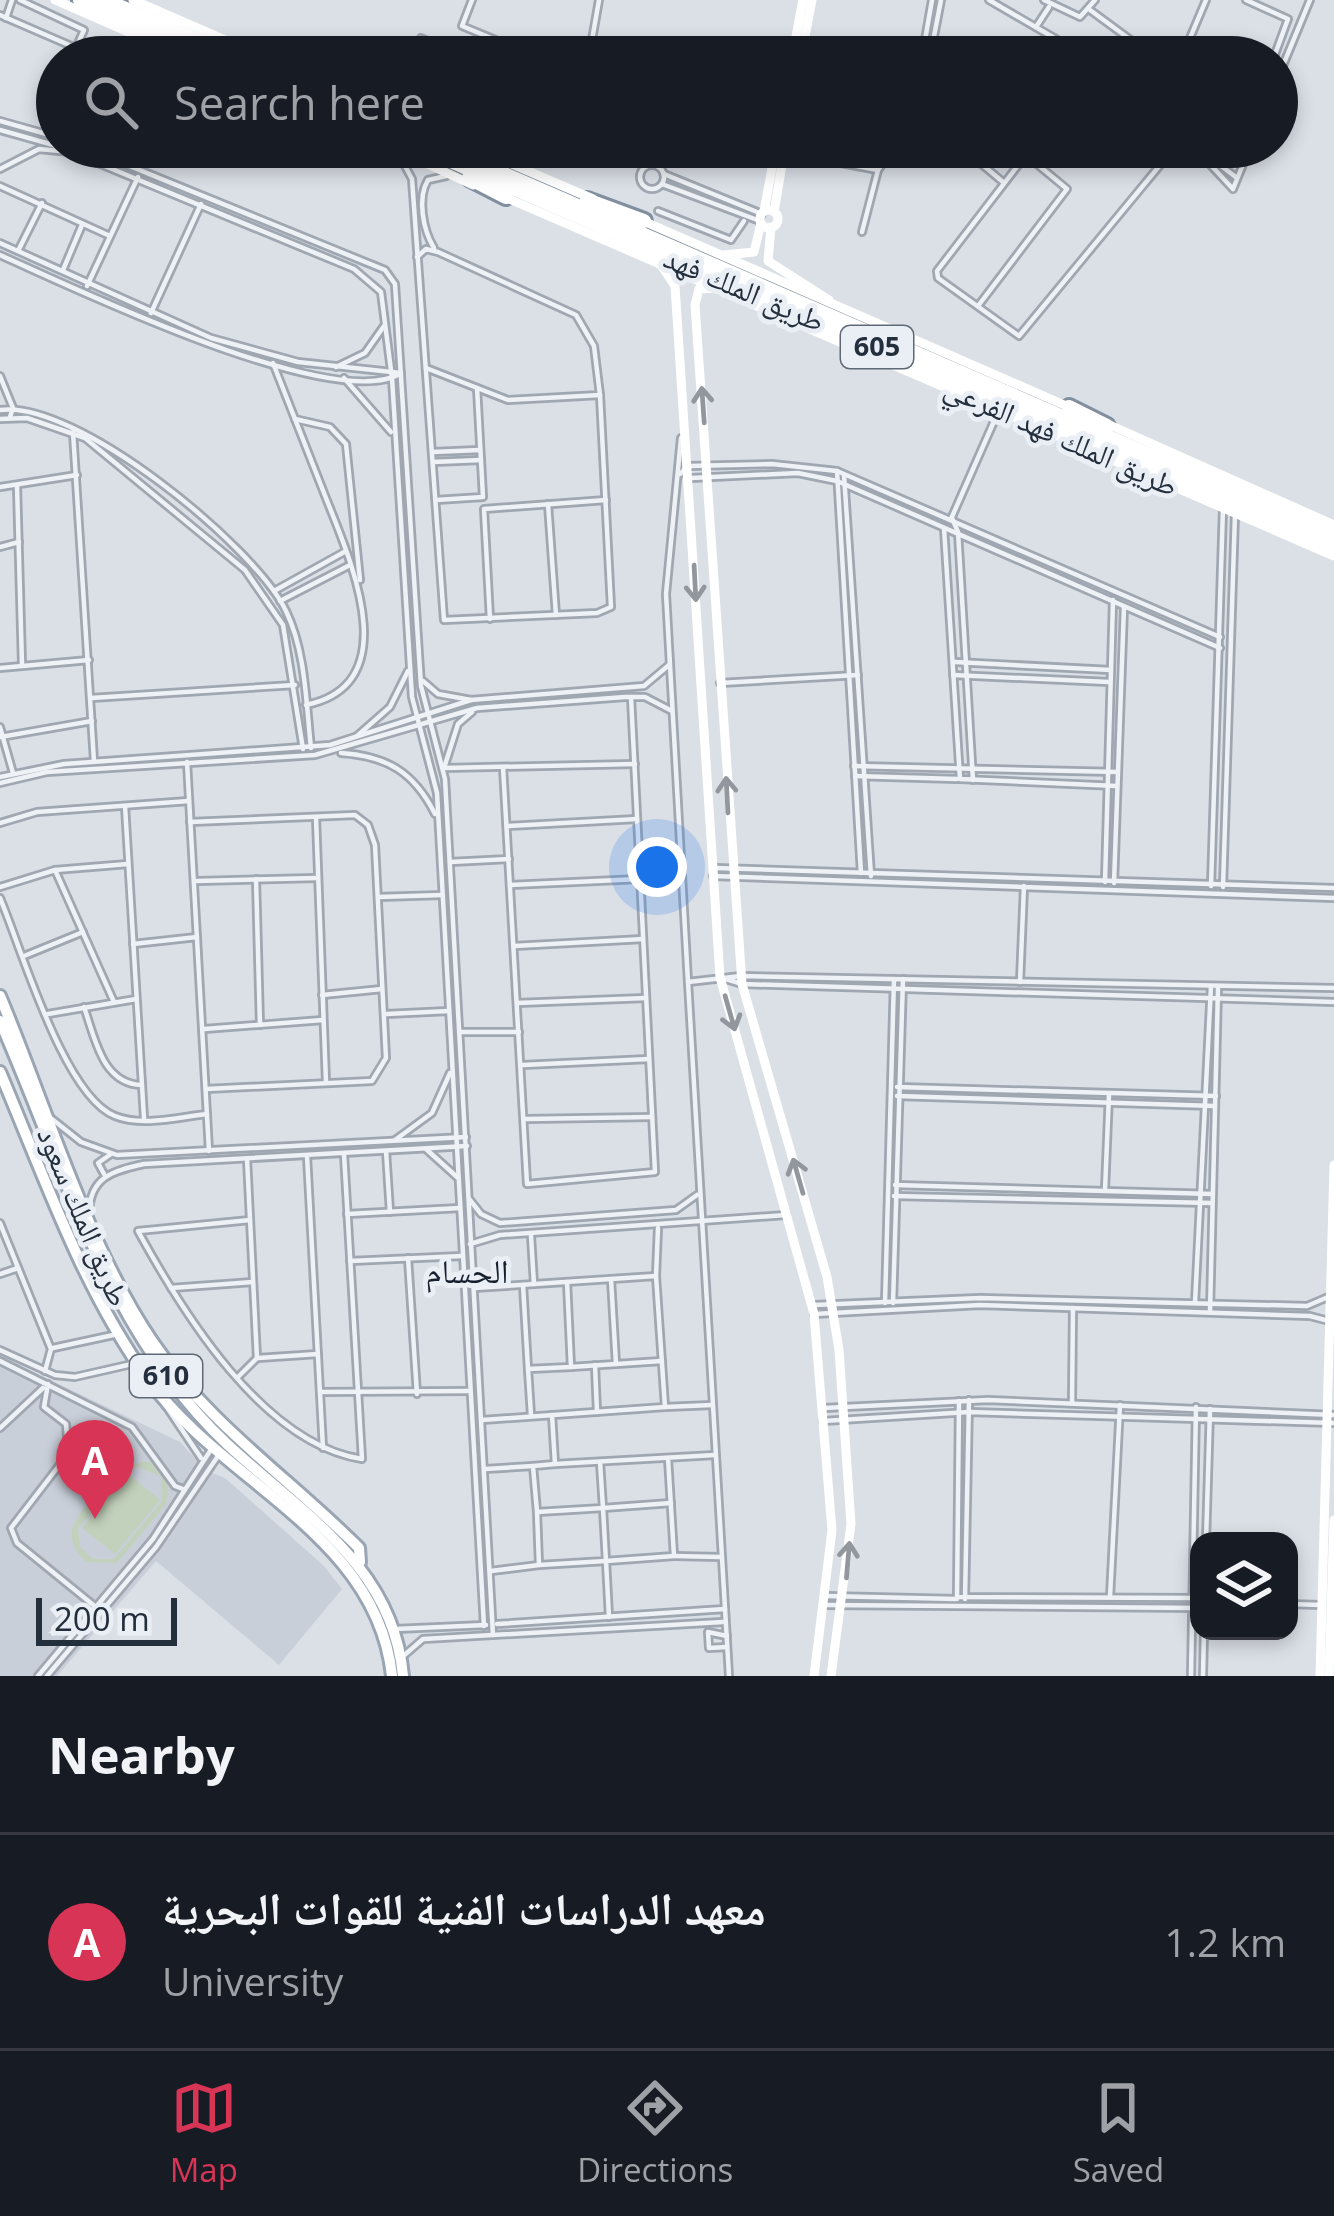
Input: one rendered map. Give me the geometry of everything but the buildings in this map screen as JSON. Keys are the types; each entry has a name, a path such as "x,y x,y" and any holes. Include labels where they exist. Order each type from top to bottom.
{"highway":[{"path":"80,0 163,36"},
{"path":"105,0 188,36"},
{"path":"454,168 506,197"},
{"name":"طريق الملك فهد","path":"464,168 967,386 1334,554"},
{"name":"طريق الملك فهد","path":"494,168 1334,535"},
{"path":"502,168 644,221"},
{"path":"774,313 967,386"},
{"path":"1069,407 1229,488"}],"main road":[{"path":"55,0 136,36"},
{"path":"134,0 216,36"},
{"path":"801,36 807,0"},
{"name":"طريق الملك فهد الفرعي","path":"434,168 1334,554"},
{"name":"طريق الملك فهد الفرعي","path":"521,168 1334,525"},
{"path":"714,254 754,252 777,168"},
{"path":"765,218 768,261 806,280 838,308"},
{"path":"658,262 675,286 721,977 813,1310 832,1529 814,1676"},
{"path":"720,288 695,294 731,873 742,980 832,1308 851,1524 831,1676"},
{"path":"0,995 117,1281 176,1372 241,1445 315,1504 359,1548 360,1565"},
{"name":"طريق الملك سعود","path":"0,1021 134,1332 225,1442 360,1565 395,1629 403,1676"},
{"name":"طريق الملك سعود","path":"0,1072 70,1240 118,1334 159,1393 214,1452 318,1537 354,1575 385,1635 392,1676"},
{"path":"1325,1676 1321,1605 1334,1165"},
{"path":"1325,1676 1334,1520"}],"street":[{"path":"48,36 6,18 17,0 83,30"},
{"path":"472,0 462,26 486,36"},
{"path":"928,36 932,0"},
{"path":"932,36 941,0"},
{"path":"989,0 1051,36"},
{"path":"1036,27 1047,2 1076,16 1090,10 1095,0"},
{"path":"1191,36 1206,0"},
{"path":"1246,0 1288,19 1282,36"},
{"path":"1295,36 1310,0"},
{"path":"592,36 597,1"},
{"path":"1090,10 1125,36"},
{"path":"81,36 89,16"},
{"path":"0,121 36,130"},
{"path":"0,130 36,140"},
{"path":"0,169 36,151"},
{"path":"118,168 392,276 420,676 444,768 494,1635"},
{"path":"125,168 368,276 381,292 392,368 410,665 418,719 435,776 484,1626"},
{"path":"404,168 412,183 440,616 449,622 610,607 594,346 576,315 438,252 426,249 417,257"},
{"path":"647,168 641,172 646,187 662,184 765,218"},
{"path":"657,168 694,193"},
{"path":"862,232 878,170 869,168"},
{"path":"986,168 1003,182"},
{"path":"1014,168 937,271 938,278 1013,334 1027,333 1158,168"},
{"path":"978,307 1067,189 1042,168"},
{"path":"1214,168 1233,189 1241,168"},
{"path":"1223,168 1237,178"},
{"path":"662,184 664,174"},
{"path":"85,292 139,175"},
{"path":"438,252 425,227 423,187 428,179 451,176"},
{"path":"412,183 423,187"},
{"path":"0,186 110,236"},
{"path":"18,251 42,203"},
{"path":"149,321 201,204"},
{"path":"728,207 743,218 765,218"},
{"path":"658,211 731,240 743,218"},
{"path":"62,272 82,225"},
{"path":"0,243 233,344 333,368 392,368 401,373"},
{"path":"3,257 158,325 273,363 344,378 392,379 401,373"},
{"path":"333,368 365,353 387,320"},
{"path":"158,325 175,322"},
{"path":"273,363 360,586"},
{"path":"424,368 508,400 600,395"},
{"path":"0,376 13,408 10,417"},
{"path":"344,378 394,438"},
{"path":"433,500 483,497 477,388"},
{"path":"1,407 58,418 108,444 233,548 274,591 295,631 307,748"},
{"path":"1,407 10,417"},
{"path":"944,525 952,518 999,410"},
{"path":"0,419 10,417 74,432 108,453 259,585 283,625 307,748"},
{"path":"295,419 323,424 342,435 350,459 360,586 359,667 340,694 306,705"},
{"path":"74,432 94,761"},
{"path":"430,452 480,450"},
{"path":"431,462 481,460"},
{"path":"685,472 706,465 772,464 841,472 1220,637"},
{"path":"685,472 706,478 798,473 837,481 1220,648"},
{"path":"685,472 666,594 726,1622 723,1636 729,1676"},
{"path":"841,472 837,481 861,878"},
{"path":"841,472 846,484 871,878"},
{"path":"0,488 80,475"},
{"path":"17,485 22,664"},
{"path":"490,619 484,509 606,500"},
{"path":"548,503 556,615"},
{"path":"1210,888 1223,508"},
{"path":"1223,892 1235,513"},
{"path":"952,518 958,532 973,779"},
{"path":"944,525 960,779"},
{"path":"0,547 19,542"},
{"path":"274,591 346,551"},
{"path":"280,601 358,556"},
{"path":"84,564 95,563"},
{"path":"1109,885 1113,600"},
{"path":"1109,885 1124,605"},
{"path":"0,668 88,660"},
{"path":"952,662 1111,670"},
{"path":"353,740 389,707 410,665"},
{"path":"420,676 438,694 471,700 633,688 655,679 669,665"},
{"path":"720,683 858,675"},
{"path":"953,675 1111,682"},
{"path":"90,698 295,686"},
{"path":"335,753 476,708 631,697 672,711"},
{"path":"503,767 527,1184 655,1172 631,697"},
{"path":"0,780 13,773 94,761 307,748 353,740 471,700"},
{"path":"444,768 458,724 476,708"},
{"path":"2,737 92,722"},
{"path":"0,727 13,773"},
{"path":"0,780 46,772 335,753 380,759 411,775 438,818"},
{"path":"187,762 209,1151"},
{"path":"444,768 634,764"},
{"path":"854,766 1118,772"},
{"path":"855,776 1117,786"},
{"path":"0,824 37,812 189,801"},
{"path":"125,806 144,1120"},
{"path":"190,822 355,815 368,825 375,845 386,1014 386,1058 379,1078 206,1088"},
{"path":"316,818 326,1083"},
{"path":"507,826 637,819"},
{"path":"449,862 509,860"},
{"path":"0,887 55,870 128,864"},
{"path":"55,870 114,1002"},
{"path":"713,872 1210,888 1334,898"},
{"path":"194,880 317,878"},
{"path":"871,878 1109,885"},
{"path":"510,885 640,879"},
{"path":"256,880 260,1024"},
{"path":"1210,888 1223,884 1334,888"},
{"path":"1020,982 1024,886"},
{"path":"378,898 443,895"},
{"path":"0,898 82,1089 97,1106 116,1116 144,1120 207,1114"},
{"path":"24,956 83,932"},
{"path":"133,944 197,937"},
{"path":"514,946 643,939"},
{"path":"688,982 721,977 894,989 1334,1002"},
{"path":"889,1305 891,1087 898,979"},
{"path":"892,1185 903,989 898,979"},
{"path":"742,980 1334,988"},
{"path":"1210,1312 1214,986"},
{"path":"322,995 382,989"},
{"path":"517,1003 646,998"},
{"path":"1195,1312 1214,998"},
{"path":"48,1014 136,999"},
{"path":"84,1007 110,1071 126,1084 142,1084"},
{"path":"386,1014 449,1011"},
{"path":"202,1029 323,1019"},
{"path":"460,1032 519,1032"},
{"path":"520,1065 649,1059"},
{"path":"390,1143 432,1113 452,1068"},
{"path":"891,1087 1216,1096"},
{"path":"1109,1094 1112,1202"},
{"path":"891,1096 1215,1106"},
{"path":"524,1119 652,1117"},
{"path":"51,1118 81,1142 111,1154 466,1137"},
{"path":"89,1214 92,1190 105,1174 144,1164 466,1146"},
{"path":"426,1149 458,1178"},
{"path":"386,1151 390,1212"},
{"path":"105,1174 98,1163 111,1154"},
{"path":"250,1220 139,1232 199,1333 238,1377 323,1448 362,1459 344,1154"},
{"path":"308,1156 323,1448"},
{"path":"247,1159 257,1358"},
{"path":"892,1185 1213,1194"},
{"path":"468,1195 481,1214 500,1223 676,1210 699,1194"},
{"path":"892,1196 1213,1203"},
{"path":"347,1214 460,1208"},
{"path":"470,1244 486,1237 700,1225 788,1214"},
{"path":"0,1222 51,1349 45,1371"},
{"path":"658,1227 656,1276 665,1407"},
{"path":"531,1234 534,1284"},
{"path":"350,1261 462,1256"},
{"path":"408,1258 417,1394"},
{"path":"0,1274 18,1268"},
{"path":"474,1288 656,1276"},
{"path":"611,1279 616,1364"},
{"path":"171,1288 253,1282"},
{"path":"567,1282 571,1367"},
{"path":"523,1285 531,1417"},
{"path":"813,1310 889,1305 1314,1306 1330,1292"},
{"path":"889,1305 1310,1316 1330,1323"},
{"path":"1072,1308 1072,1403"},
{"path":"51,1349 118,1334"},
{"path":"0,1350 45,1371 75,1377 123,1362 138,1364"},
{"path":"238,1377 257,1358 318,1354"},
{"path":"0,1360 132,1427 175,1486 188,1486"},
{"path":"528,1370 662,1361"},
{"path":"595,1366 597,1412"},
{"path":"0,1428 48,1384"},
{"path":"48,1384 44,1407 66,1424 68,1448 11,1528 17,1544 97,1608"},
{"path":"320,1392 472,1391"},
{"path":"159,1393 202,1460"},
{"path":"821,1409 969,1400 1210,1408 1330,1419"},
{"path":"961,1601 969,1400"},
{"path":"959,1401 961,1601"},
{"path":"482,1420 712,1405"},
{"path":"1110,1597 1120,1405"},
{"path":"1196,1408 1196,1532"},
{"path":"1205,1532 1210,1408"},
{"path":"823,1421 958,1412 1330,1419"},
{"path":"552,1415 555,1465"},
{"path":"38,1676 97,1608 188,1486 202,1460 225,1442"},
{"path":"47,1676 156,1547 214,1452"},
{"path":"485,1469 715,1455"},
{"path":"668,1458 674,1556"},
{"path":"600,1462 609,1617"},
{"path":"533,1466 539,1565"},
{"path":"537,1512 670,1503"},
{"path":"491,1571 674,1556 722,1557"},
{"path":"826,1600 1190,1597"},
{"path":"961,1601 1190,1608"},
{"path":"1298,1604 1321,1605"},
{"path":"712,1610 713,1622"},
{"path":"395,1629 725,1610"},
{"path":"401,1658 418,1640 726,1622"},
{"path":"723,1636 717,1630 708,1632 709,1648 724,1647"},
{"path":"1191,1676 1194,1640"},
{"path":"1203,1676 1204,1640"}],"shaded area":[{"path":"0,1356 180,1442 207,1471 225,1478 324,1566 342,1589 279,1665 156,1561 57,1676 0,1676"}],"green space":[{"path":"150,1462 169,1481 166,1504 117,1563 86,1562 72,1537 78,1517 106,1484 129,1467","holes":["135,1466 161,1476 162,1501 114,1559 93,1559 80,1547 78,1528"]},
{"path":"127,1473 160,1500 115,1554 82,1528"}],"place":[{"name":"معهد الدراسات الفنية للقوات البحرية","path":"95,1519"}],"district":[{"name":"الحسام","path":"467,1271"}]}
